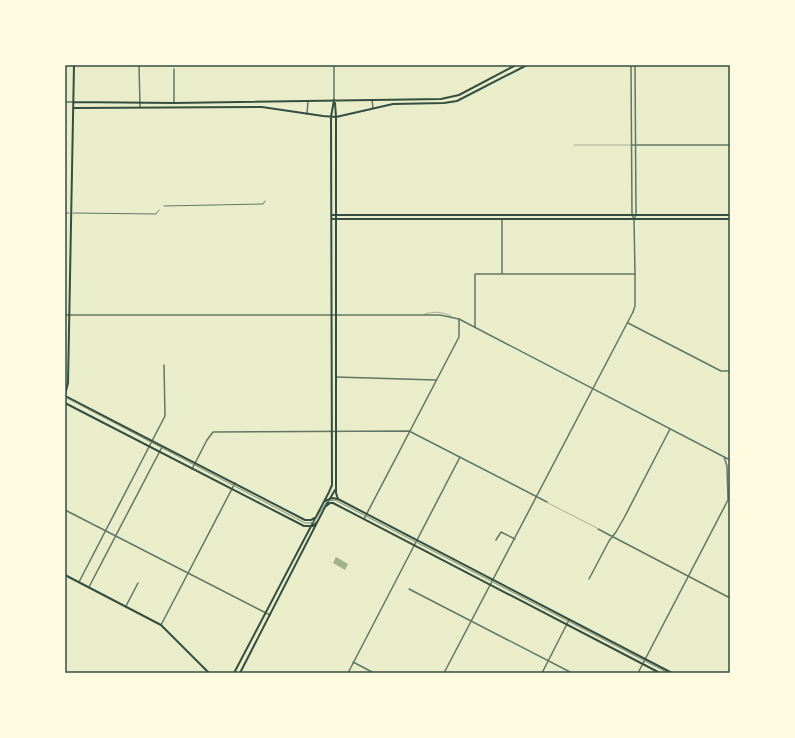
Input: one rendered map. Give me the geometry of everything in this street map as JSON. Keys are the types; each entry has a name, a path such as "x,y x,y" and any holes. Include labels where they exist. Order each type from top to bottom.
{"main road":[{"path":"74,65 68,383 65,395 305,520 311,520 317,516"},
{"path":"73,102 174,103 447,98 459,95 516,65"},
{"path":"73,108 262,107 336,117 373,108 398,104 452,102 461,99 527,65"},
{"path":"234,673 332,485 331,117 334,100"},
{"path":"334,100 336,117 336,496 338,499"},
{"path":"332,215 730,215"},
{"path":"463,219 464,215"},
{"path":"332,219 730,219"},
{"path":"65,403 304,526 311,526 318,522"},
{"path":"240,673 336,488"},
{"path":"322,505 325,501 331,498 338,499 672,673"},
{"path":"325,507 330,503 333,503 660,673"},
{"path":"304,526 307,535"},
{"path":"290,566 294,568"},
{"path":"65,575 161,625 209,673"}],"street":[{"path":"140,65 140,108"},
{"path":"334,65 334,100"},
{"path":"444,673 635,306 634,219 632,215 633,65"},
{"path":"633,65 636,145 636,215 634,219"},
{"path":"174,69 174,103"},
{"path":"489,79 491,83"},
{"path":"372,100 373,108"},
{"path":"262,101 262,107"},
{"path":"307,114 308,101"},
{"path":"65,102 73,102"},
{"path":"632,145 730,145"},
{"path":"164,206 263,204 265,201"},
{"path":"73,213 156,214 159,210"},
{"path":"502,219 502,274"},
{"path":"475,327 475,274 634,274"},
{"path":"65,315 451,316 475,327 730,460"},
{"path":"364,519 459,337 459,319"},
{"path":"627,322 720,371 730,371"},
{"path":"79,582 165,416 164,365"},
{"path":"336,377 436,380"},
{"path":"589,579 612,536 624,518 670,430"},
{"path":"192,469 207,440 213,432 409,431 547,502"},
{"path":"89,587 163,446"},
{"path":"348,673 460,457"},
{"path":"638,673 729,500 726,462 724,457"},
{"path":"727,471 730,466"},
{"path":"161,625 235,483"},
{"path":"65,510 270,615"},
{"path":"598,529 730,598"},
{"path":"496,540 501,532 515,539"},
{"path":"126,606 138,583"},
{"path":"408,589 572,673"},
{"path":"542,673 570,619"},
{"path":"353,662 374,673"}],"lane":[{"path":"574,145 632,145"},
{"path":"547,502 598,529"}],"shaded area":[{"path":"336,557 348,564 345,570 333,563"}],"tram line":[{"path":"65,397 305,523 314,522 327,501 335,500 668,673"}]}
